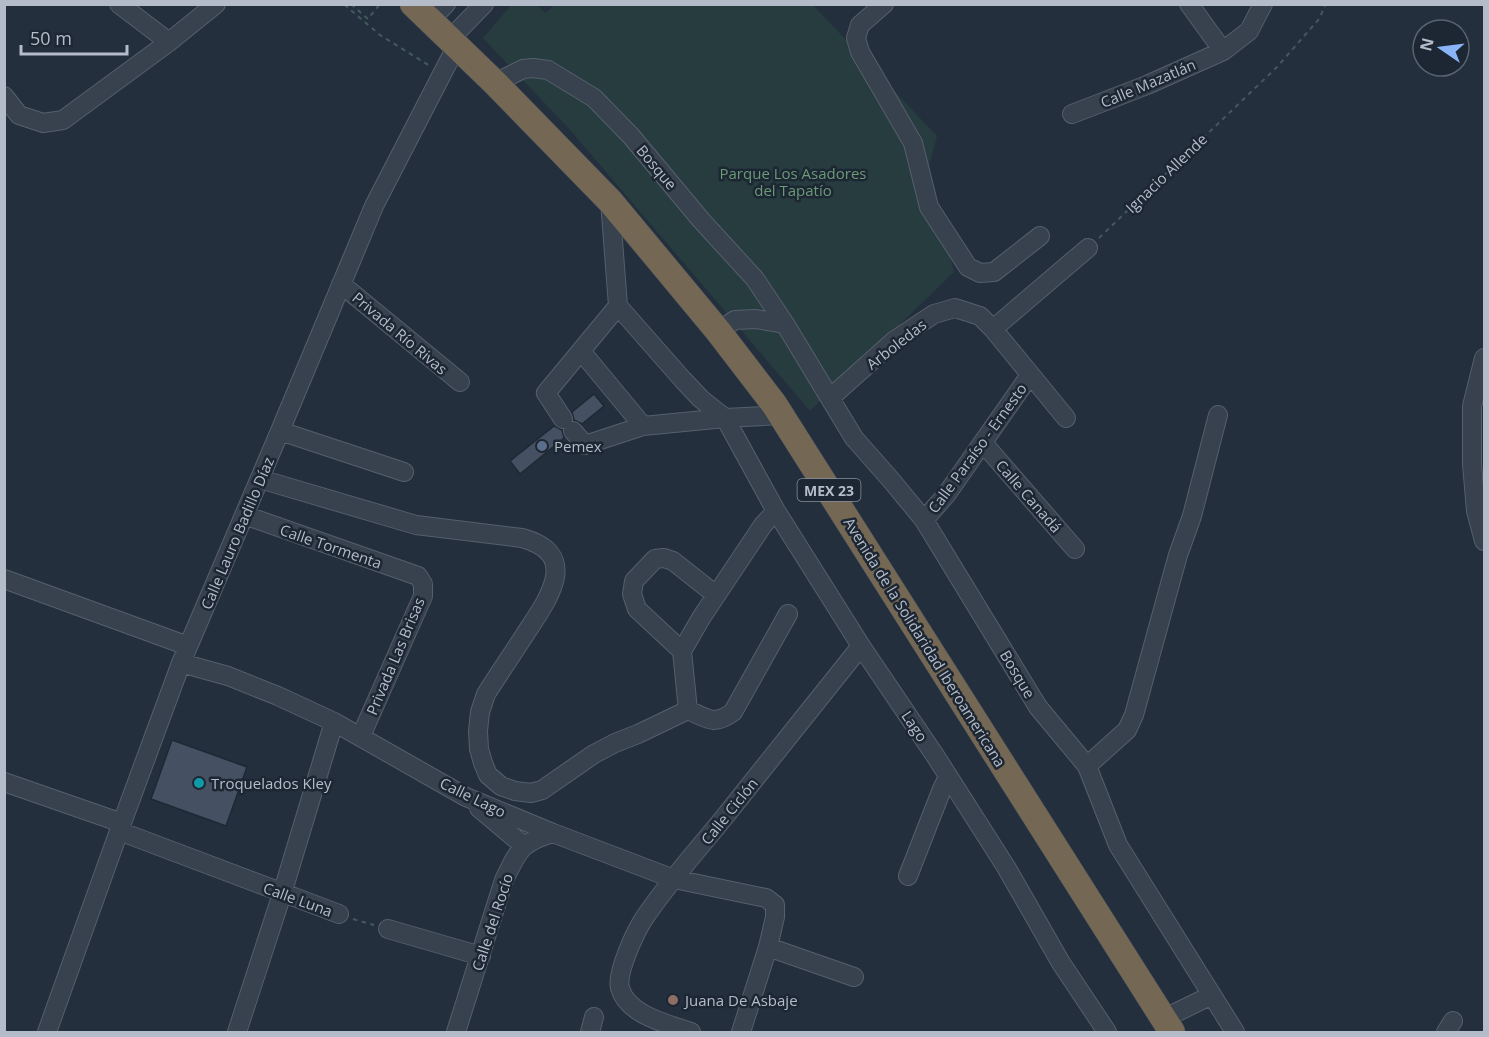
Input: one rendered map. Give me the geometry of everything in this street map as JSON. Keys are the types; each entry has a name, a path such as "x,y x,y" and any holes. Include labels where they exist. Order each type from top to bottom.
{"highway":[{"name":"Avenida de la Solidaridad Iberoamericana","path":"430,10 454,42 610,201 718,331 774,404 1167,1026"}],"street":[{"path":"119,4 169,42"},
{"path":"4,96 19,115 44,123 63,120 169,42 216,4"},
{"name":"Calle Lauro Badillo Díaz","path":"47,1032 181,663 374,206 441,74 454,42 484,4"},
{"path":"884,4 860,25 856,38 860,52 913,143 929,207 968,267 980,273 993,272 1040,236"},
{"path":"1189,4 1223,51"},
{"name":"Calle Mazatlán","path":"1072,114 1147,85 1223,51 1249,31 1263,4"},
{"name":"Bosque","path":"495,83 523,69 548,70 594,98 631,135 701,220 755,279 854,438 924,520 1038,707 1087,766 1118,845 1235,1032"},
{"path":"610,201 618,306 683,380 725,418"},
{"path":"993,329 1088,248"},
{"name":"Privada Río Rivas","path":"341,284 460,382"},
{"path":"618,306 546,393 585,445 643,426 781,415"},
{"name":"Arboledas","path":"830,398 895,340 934,314 954,308 980,316 1066,418"},
{"path":"718,331 735,320 756,319 785,324"},
{"path":"581,351 643,426"},
{"path":"1485,358 1472,406 1472,464 1476,511 1485,541"},
{"name":"Calle Paraíso - Ernesto","path":"924,520 946,495 1030,375"},
{"path":"1087,766 1126,730 1134,716 1218,415"},
{"name":"Lago","path":"725,418 776,511 861,646 1006,867 1061,963 1107,1032"},
{"path":"280,431 404,472"},
{"name":"Calle Canadá","path":"982,443 1075,549"},
{"path":"260,479 416,525 522,538 535,542 552,556 555,578 547,601 486,694 480,712 479,749 488,775 501,786 531,793 542,790 594,754 688,710"},
{"path":"688,710 682,651 701,618 763,525 776,511"},
{"name":"Calle Tormenta","path":"244,516 418,576"},
{"path":"682,651 637,609 632,594 634,581 655,559 664,558 673,561 716,595"},
{"name":"Privada Las Brisas","path":"361,736 423,597 423,584 418,576"},
{"path":"4,579 188,646"},
{"path":"688,710 710,720 722,720 733,712 788,614"},
{"name":"Calle Ciclón","path":"691,1032 631,1006 620,988 623,964 642,922 674,879 861,646"},
{"name":"Calle Lago","path":"181,663 228,676 278,696 361,736 466,797 553,833 674,879 766,898 775,905 775,917 768,947"},
{"path":"237,1032 334,722"},
{"path":"908,876 948,777"},
{"name":"Calle Luna","path":"4,782 282,894 339,914"},
{"path":"466,797 524,846 536,837 553,833"},
{"name":"Calle del Rocío","path":"456,1032 504,880 524,846"},
{"path":"388,929 481,956"},
{"path":"741,1032 768,947 854,977"},
{"path":"1167,1026 1212,995"}],"path":[{"path":"380,4 368,19 349,4 346,6 380,35 441,74"},
{"name":"Ignacio Allende","path":"1088,248 1277,67 1319,19 1326,4"},
{"name":"Calle Luna","path":"339,914 388,929"}],"green space":[{"name":"Parque Los Asadores del Tapatío","path":"554,4 813,5 937,136 929,166 954,272 810,411 572,132 483,38 511,5 537,5 546,13"}],"building":[{"path":"594,394 604,406 582,424 574,420 572,412"},
{"path":"554,426 562,430 564,438 520,474 510,461"},
{"name":"Troquelados Kley","path":"172,740 247,767 226,826 151,799"}],"place":[{"name":"Pemex","path":"542,446"},
{"name":"Troquelados Kley","path":"199,783"},
{"name":"Juana De Asbaje","path":"673,1000"}]}
